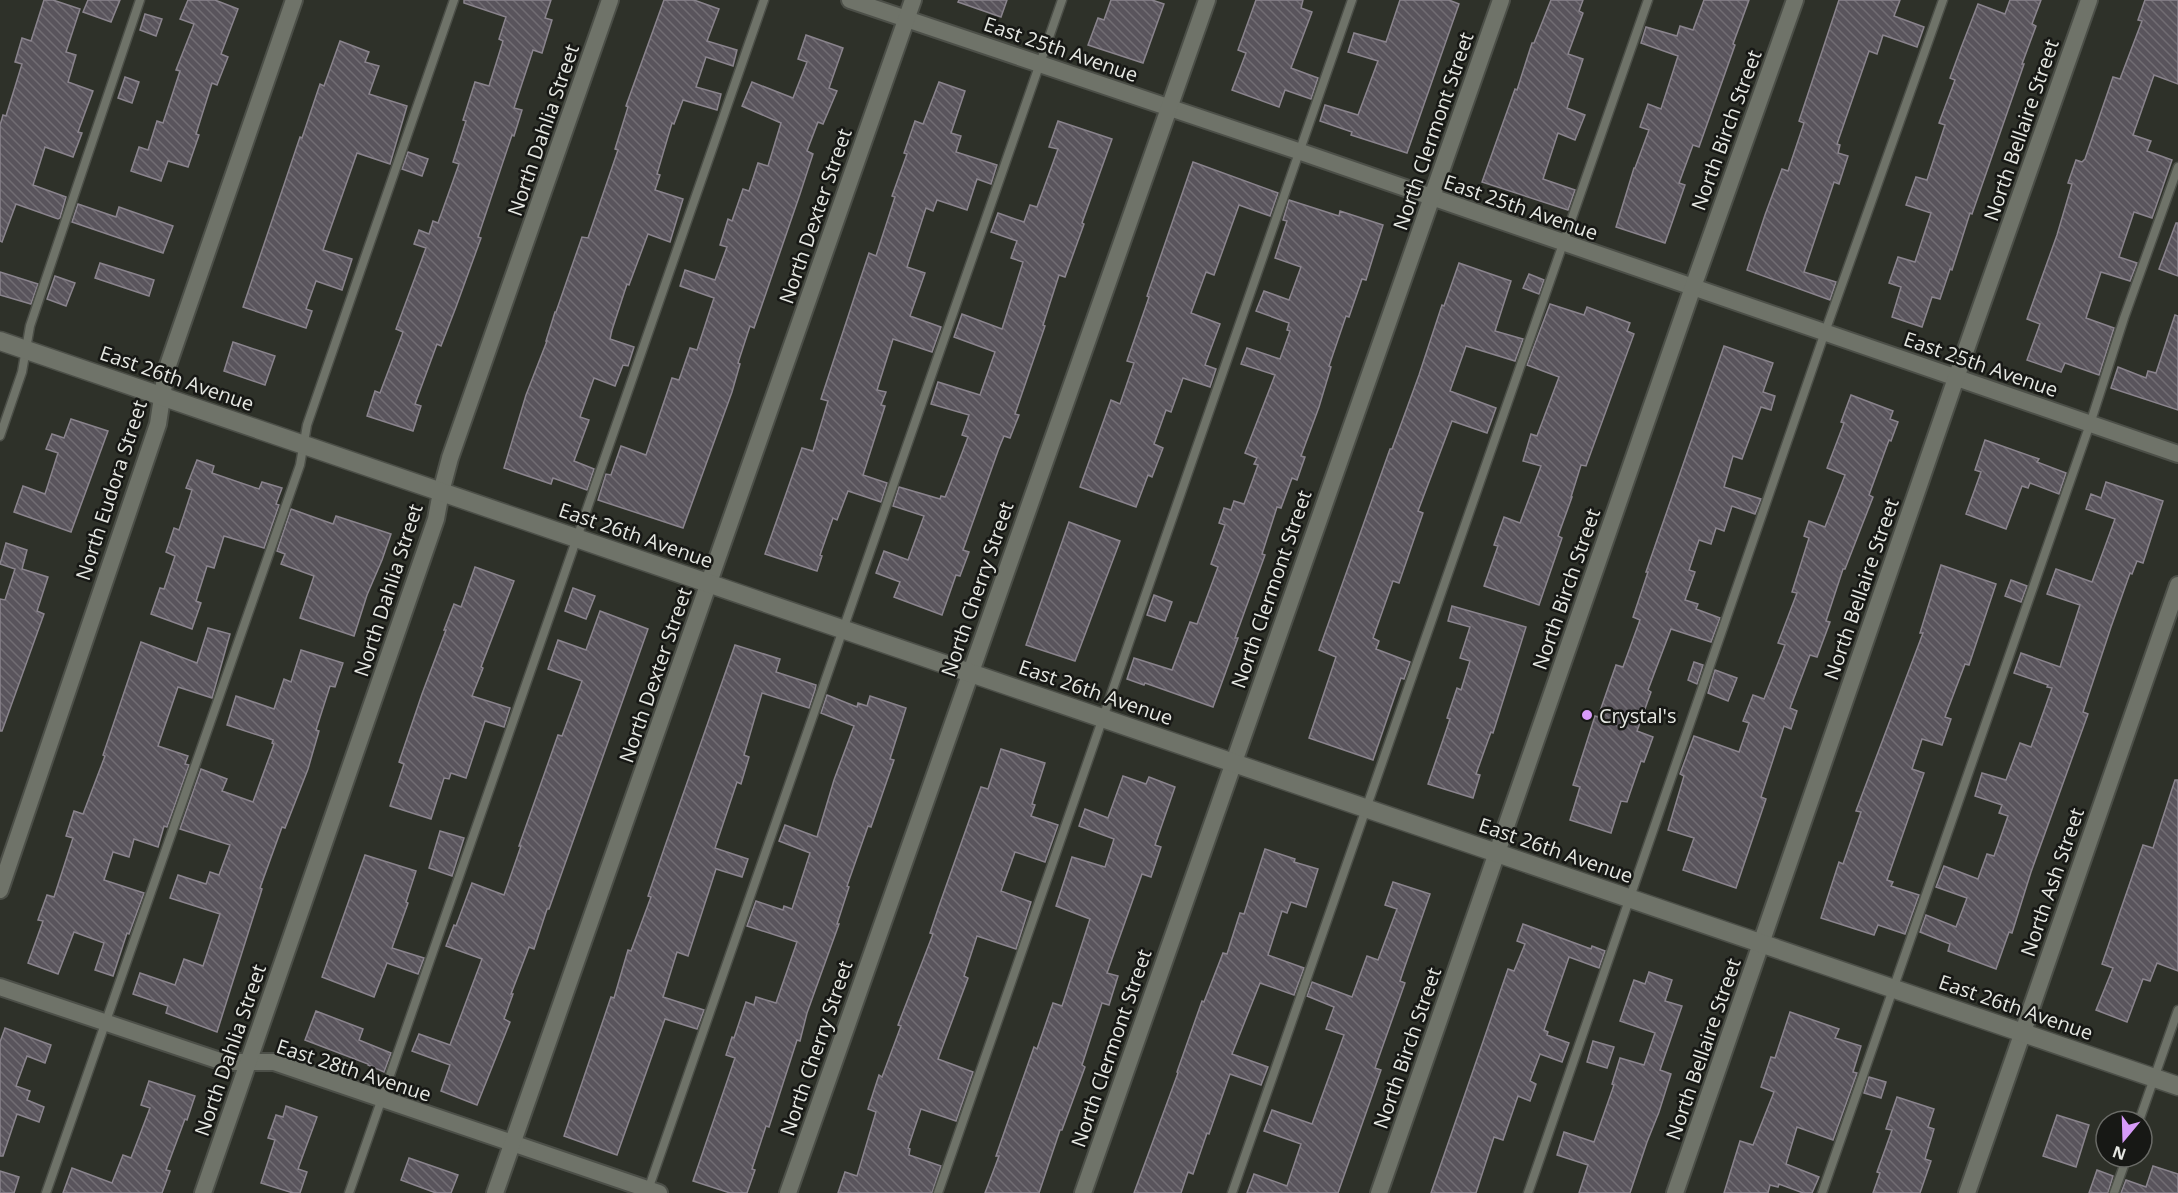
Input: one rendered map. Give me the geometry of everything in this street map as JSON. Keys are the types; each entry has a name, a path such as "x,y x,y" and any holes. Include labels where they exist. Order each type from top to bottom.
{"street":[{"name":"North Eudora Street","path":"0,890 158,424 166,371 294,0"},
{"name":"North Dahlia Street","path":"203,1193 436,519 450,458 610,0"},
{"name":"East 25th Avenue","path":"850,0 1298,151 2178,454"},
{"name":"North Dexter Street","path":"495,1193 913,0"},
{"name":"North Cherry Street","path":"788,1193 1207,0"},
{"name":"North Clermont Street","path":"1083,1193 1501,0"},
{"name":"North Birch Street","path":"1379,1193 1693,287 1795,0"},
{"name":"North Bellaire Street","path":"1675,1193 2089,0"},
{"name":"East 26th Avenue","path":"0,341 2178,1086"},
{"name":"North Ash Street","path":"1967,1193 2178,585"},
{"name":"East 28th Avenue","path":"0,987 223,1062 273,1062 651,1192"}],"lane":[{"path":"0,436 22,372 30,326 140,0"},
{"path":"46,1193 300,465 310,417 454,0"},
{"path":"349,1193 764,0"},
{"path":"651,1192 1062,0"},
{"path":"938,1193 1352,0"},
{"path":"1232,1193 1648,0"},
{"path":"1528,1193 1825,332 1943,0"},
{"path":"1822,1193 2178,167"},
{"path":"2143,1109 2178,1010"},
{"path":"2114,1193 2123,1169"}],"building":[{"path":"44,0 53,0 80,9 66,52 76,55 68,82 93,91 78,132 82,133 73,157 45,147 33,185 66,197 60,218 16,204 2,242 0,241 0,125 3,115 6,116 22,64 15,62 22,38 31,41"},
{"path":"88,0 120,0 111,22 83,12"},
{"path":"188,0 215,0 238,9 221,54 228,57 217,85 212,83 188,167 168,161 161,181 131,171 139,147 148,150 157,121 163,123 180,71 176,70 194,24 180,19"},
{"path":"464,0 551,0 545,18 552,20 542,53 533,50 514,108 522,110 514,136 512,135 478,237 481,238 456,307 441,346 437,344 415,404 421,406 413,431 367,416 375,391 380,393 403,332 396,329 426,248 414,244 419,230 429,234 433,221 438,223 459,164 453,162 475,82 489,86 503,41 499,39 506,17 464,3"},
{"path":"664,0 694,0 719,9 707,41 737,50 733,66 706,57 696,87 721,94 717,110 683,100 674,124 672,123 657,174 660,175 655,190 683,199 670,242 648,234 629,285 627,284 610,339 634,347 628,366 623,365 615,386 594,378 580,417 589,420 574,461 594,469 587,490 553,478 551,484 504,468 526,395 582,237 588,238 618,150 615,149 628,107 626,106"},
{"path":"959,0 1007,0 1001,17 958,2"},
{"path":"1111,0 1152,0 1164,4 1143,63 1088,45 1098,18 1104,20"},
{"path":"1256,0 1303,0 1301,8 1312,12 1291,68 1318,78 1311,99 1285,90 1279,107 1232,90 1246,53 1238,50"},
{"path":"1400,0 1449,0 1459,4 1407,153 1351,135 1352,132 1320,121 1325,105 1358,115 1378,61 1348,52 1354,33 1386,42"},
{"path":"1551,0 1583,0 1579,11 1583,13 1568,54 1583,59 1567,108 1585,115 1575,140 1558,133 1543,179 1575,190 1568,210 1482,182 1532,43 1534,43"},
{"path":"1704,0 1749,0 1699,147 1693,145 1679,183 1685,185 1665,243 1616,227 1634,168 1649,130 1640,127 1648,104 1661,109 1678,56 1641,43 1646,27 1677,36 1680,26 1693,30"},
{"path":"1839,0 1900,0 1894,16 1924,27 1917,47 1883,35 1877,54 1869,51 1837,144 1840,145 1838,153 1848,156 1839,184 1834,182 1804,272 1836,282 1830,300 1747,270 1782,169 1788,171 1804,123 1799,121"},
{"path":"2010,0 2041,0 2032,24 2036,26 1952,270 1950,269 1940,299 1932,297 1922,327 1892,317 1901,287 1889,283 1898,257 1915,262 1931,213 1906,205 1916,177 1927,180 1945,125 1939,123 1955,80 1950,78 1978,4 2005,14"},
{"path":"2145,0 2178,0 2178,84 2154,75 2133,135 2151,141 2147,151 2172,160 2152,218 2134,212 2119,257 2137,263 2130,281 2101,272 2086,318 2114,328 2099,375 2065,363 2061,372 2027,360 2040,324 2027,319 2057,235 2072,184 2068,183 2076,160 2082,162 2085,159 2113,77 2120,79 2142,21 2138,20"},
{"path":"145,14 162,19 156,36 140,30"},
{"path":"806,35 843,48 829,88 837,91 823,124 818,122 807,151 813,154 800,194 754,328 750,326 738,363 740,364 732,392 683,528 598,500 606,474 611,475 621,446 646,455 672,378 679,380 690,348 697,350 714,298 680,286 685,270 715,280 727,247 720,245 728,219 732,221 743,189 749,191 758,163 768,166 781,123 742,106 752,82 793,98 807,62 798,59"},
{"path":"340,41 369,52 365,62 379,66 369,94 407,106 390,164 357,153 323,250 352,259 342,290 316,281 306,309 312,311 306,328 243,307 300,137 302,138 320,84 324,86"},
{"path":"125,77 139,82 132,103 118,98"},
{"path":"939,82 965,91 951,133 961,136 956,152 997,165 991,184 977,179 967,210 937,200 933,211 926,208 907,267 925,273 910,316 941,327 932,352 893,339 877,390 886,392 881,405 885,406 863,475 887,483 881,502 848,491 837,520 833,518 817,571 765,554 802,448 813,451 828,401 821,399 869,253 876,256 895,197 892,196 907,154 904,153 915,121 923,124"},
{"path":"1058,121 1112,139 1065,277 1059,275 1043,325 1045,326 1015,414 1019,415 1010,438 1004,436 999,448 963,550 969,552 960,576 956,575 942,615 894,597 900,582 876,573 884,551 908,560 924,516 893,506 899,487 940,499 941,496 945,497 948,490 968,437 962,435 969,415 931,404 938,382 980,395 995,352 954,337 962,314 1002,329 1023,262 1011,258 1017,241 991,232 998,213 1024,222 1030,205 1037,207 1058,149 1049,147"},
{"path":"408,152 428,159 422,176 402,169"},
{"path":"1193,162 1278,193 1270,216 1239,205 1214,275 1206,272 1191,313 1220,324 1205,365 1216,369 1210,387 1183,378 1171,412 1166,410 1154,444 1163,448 1152,477 1148,475 1136,507 1080,487 1111,400 1120,404 1134,363 1127,361"},
{"path":"1289,200 1339,216 1340,211 1383,225 1366,280 1362,279 1349,317 1346,316 1329,366 1331,367 1319,407 1301,456 1305,457 1297,480 1292,478 1281,508 1277,507 1262,554 1265,555 1213,707 1127,679 1134,658 1172,670 1190,622 1197,624 1218,567 1211,564 1225,525 1219,523 1224,508 1231,510 1234,501 1244,504 1258,465 1254,464 1257,458 1245,453 1275,375 1241,364 1247,348 1280,359 1290,331 1287,330 1289,323 1256,311 1264,291 1289,300 1301,267 1275,258 1287,221 1283,220"},
{"path":"78,204 116,217 119,207 173,226 163,253 72,222"},
{"path":"2176,223 2178,223 2178,276 2159,269"},
{"path":"100,263 154,280 149,296 95,278"},
{"path":"1459,263 1511,281 1495,331 1523,339 1515,361 1466,346 1450,391 1496,408 1487,433 1452,421 1418,511 1423,513 1399,583 1393,581 1373,638 1379,641 1376,649 1410,662 1404,679 1401,678 1373,760 1309,738 1336,657 1319,650"},
{"path":"0,272 38,284 31,304 0,295"},
{"path":"1529,274 1544,280 1539,294 1523,288"},
{"path":"55,276 75,283 66,306 47,299"},
{"path":"1550,304 1584,315 1587,307 1630,323 1627,331 1634,334 1586,466 1581,465 1558,536 1562,538 1539,605 1484,586 1498,546 1494,545 1504,517 1520,523 1541,466 1523,461 1531,434 1537,436 1559,377 1527,365"},
{"path":"2175,315 2178,316 2178,410 2111,388 2118,367 2146,378 2148,371 2156,373"},
{"path":"233,342 275,356 265,385 224,371"},
{"path":"1724,346 1773,363 1763,392 1775,396 1771,410 1761,407 1742,459 1733,456 1724,487 1761,499 1755,514 1732,506 1724,531 1716,528 1711,544 1699,540 1689,570 1695,572 1685,600 1698,604 1696,609 1720,618 1711,642 1671,629 1648,690 1651,692 1637,731 1653,737 1644,762 1641,761 1627,802 1621,801 1611,833 1570,820 1580,787 1573,785 1595,716 1598,717 1616,665 1623,667 1640,620 1633,617 1648,572 1646,572"},
{"path":"1851,395 1893,411 1890,419 1898,422 1869,495 1873,497 1845,569 1843,569 1826,621 1830,622 1817,657 1810,655 1790,708 1797,711 1791,729 1784,726 1761,797 1766,799 1736,888 1683,870 1694,838 1668,830 1684,776 1680,774 1694,736 1739,752 1749,723 1743,721 1753,695 1764,699 1785,645 1778,643 1797,593 1792,592 1809,538 1804,536 1809,521 1825,527 1845,475 1827,468 1844,423 1841,422"},
{"path":"71,419 108,431 71,532 14,512 23,486 45,494 58,453 46,449 52,434 64,438"},
{"path":"1985,440 2039,459 2037,462 2066,473 2059,494 2030,483 2028,488 2022,486 2006,529 1966,514 1981,472 1975,470"},
{"path":"197,460 214,466 212,473 259,489 262,482 282,488 276,504 279,505 264,548 224,536 214,568 207,566 196,601 201,603 192,629 151,614 160,588 164,589 175,556 166,552 174,528 179,530 192,490 186,488"},
{"path":"2106,482 2163,501 2143,563 2137,561 2132,574 2130,573 2083,712 2088,714 2031,872 2012,933 2009,932 1996,969 1948,951 1950,944 1920,932 1926,915 1956,927 1967,898 1936,887 1944,866 1978,879 1987,854 1994,856 2008,816 1999,813 2002,805 1975,796 1982,773 2006,780 2020,743 2031,747 2052,688 2014,673 2021,653 2060,667 2080,605 2047,594 2056,569 2092,582 2115,519 2086,509 2091,494 2101,498"},
{"path":"291,509 333,524 336,516 391,534 354,636 300,618 314,576 281,564 285,554 277,551"},
{"path":"1069,522 1120,541 1075,661 1026,645"},
{"path":"6,543 27,550 22,569 48,577 37,611 44,614 2,731 0,731 0,599 5,600 15,569 0,564"},
{"path":"1941,565 1996,584 1969,665 1965,664 1945,717 1951,719 1942,745 1922,739 1912,769 1924,773 1887,880 1893,882 1891,886 1919,895 1905,934 1878,925 1874,935 1821,918 1839,862 1843,864 1861,812 1856,811 1923,633 1920,633"},
{"path":"475,567 514,581 472,696 510,708 504,727 485,721 466,778 451,773 449,779 444,778 431,819 390,806 404,764 399,762 446,630 444,630 454,604 461,607"},
{"path":"2011,580 2027,586 2021,602 2005,596"},
{"path":"573,588 595,596 586,619 565,611"},
{"path":"1154,595 1172,602 1165,621 1147,615"},
{"path":"1452,606 1526,627 1493,733 1491,732 1476,774 1480,775 1473,798 1428,784 1450,719 1447,718 1457,688 1461,690 1470,661 1460,658 1470,627 1448,621"},
{"path":"600,611 648,629 534,949 529,947 511,994 513,994 504,1019 510,1022 477,1105 441,1091 450,1065 412,1051 419,1034 450,1045 482,959 446,946 472,883 504,895 558,735 562,736 582,681 548,669 558,640 586,650"},
{"path":"208,628 230,634 212,698 178,687 158,746 188,756 185,764 189,765 167,827 164,826 158,847 134,839 129,857 113,852 104,880 144,893 129,934 127,933 113,976 95,970 104,943 74,932 58,974 28,963 43,921 38,920 47,895 54,897 73,838 66,836 74,811 83,814 105,756 103,755 141,642 197,663"},
{"path":"735,645 780,659 776,672 816,685 815,690 809,708 762,693 744,755 749,757 741,784 737,782 715,848 748,859 742,877 716,869 688,956 677,952 663,997 704,1010 697,1029 665,1019 617,1155 564,1136 611,997 614,998 628,950 631,951 651,897 648,896"},
{"path":"301,650 343,663 335,687 330,686 316,730 319,731 308,769 285,828 282,827 260,888 262,889 217,1032 166,1013 168,1006 133,994 140,973 175,985 184,959 203,966 220,914 170,898 178,875 206,884 210,872 219,875 230,845 180,829 201,769 227,779 222,791 253,802 274,744 273,740 227,725 236,696 274,709 284,679 291,682"},
{"path":"1694,662 1703,665 1697,684 1688,680"},
{"path":"1715,670 1737,678 1728,701 1708,693"},
{"path":"827,695 857,707 858,703 867,706 870,696 906,708 890,759 894,760 871,827 868,826 847,886 849,887 837,924 839,924 807,1013 800,1041 797,1040 769,1127 766,1126 747,1193 730,1193 693,1181 735,1058 726,1055 746,1002 754,1005 756,997 776,1003 797,942 747,926 756,901 783,910 784,906 792,909 810,853 779,841 785,825 817,837 834,780 854,726 821,713"},
{"path":"1001,749 1045,763 1032,804 1035,805 1031,816 1058,825 1045,862 1015,852 1001,891 1031,902 1016,949 977,936 964,976 968,978 938,1059 973,1072 956,1121 921,1109 908,1148 910,1149 909,1155 941,1166 932,1193 838,1193 845,1172 857,1176 876,1112 868,1109 879,1075 882,1077 901,1026 898,1025 933,934 930,933 981,787 988,789"},
{"path":"1123,776 1146,784 1149,777 1175,787 1155,845 1161,847 1151,877 1142,874 1107,973 1118,976 1109,1005 1102,1003 1082,1065 1085,1067 1062,1130 1060,1130 1039,1193 985,1193 1034,1047 1037,1049 1053,1003 1062,1006 1090,919 1056,906 1072,857 1105,867 1114,839 1079,826 1085,809 1108,818"},
{"path":"2175,780 2178,780 2178,971 2157,963 2150,981 2143,979 2127,1022 2096,1010 2113,968 2102,964 2143,845 2153,848"},
{"path":"440,831 464,838 452,876 429,868"},
{"path":"1265,849 1295,859 1294,862 1318,869 1306,907 1291,902 1287,913 1282,911 1268,955 1304,968 1294,995 1260,983 1232,1054 1268,1067 1261,1085 1230,1074 1193,1174 1188,1172 1181,1193 1134,1193 1202,1001 1204,1002 1223,953 1227,954 1240,913 1244,914"},
{"path":"365,855 416,871 406,902 408,903 392,948 424,958 418,974 387,963 374,997 322,977"},
{"path":"1393,882 1430,894 1400,981 1405,983 1375,1068 1381,1070 1338,1193 1247,1193 1254,1174 1287,1186 1301,1144 1264,1131 1272,1110 1312,1124 1344,1035 1326,1029 1334,1007 1307,996 1312,982 1352,997 1367,956 1378,960 1397,909 1385,905"},
{"path":"1523,924 1591,949 1592,946 1605,951 1599,968 1569,957 1544,1030 1548,1032 1547,1035 1569,1043 1562,1062 1540,1054 1530,1081 1536,1084 1530,1101 1518,1096 1503,1140 1494,1137 1476,1193 1431,1193 1508,969 1514,971 1525,944 1517,941"},
{"path":"1649,972 1672,980 1665,1001 1682,1006 1660,1070 1671,1074 1659,1112 1630,1193 1579,1193 1588,1165 1557,1155 1564,1132 1594,1142 1614,1085 1612,1084 1620,1058 1644,1065 1655,1033 1620,1021 1634,980 1645,984"},
{"path":"316,1011 363,1029 359,1040 391,1053 384,1072 305,1040"},
{"path":"1790,1012 1839,1029 1835,1038 1861,1046 1853,1072 1857,1073 1833,1140 1797,1127 1786,1164 1819,1177 1812,1193 1803,1193 1779,1184 1778,1187 1770,1185 1768,1193 1724,1193 1740,1141 1753,1145 1774,1092 1761,1087 1771,1057 1775,1058"},
{"path":"5,1028 51,1045 45,1063 27,1056 16,1086 30,1091 27,1100 44,1107 39,1122 17,1114 3,1156 0,1156 0,1042"},
{"path":"1593,1041 1614,1047 1607,1068 1587,1062"},
{"path":"1869,1077 1886,1082 1881,1098 1864,1093"},
{"path":"149,1081 195,1096 166,1170 170,1171 162,1193 63,1193 72,1168 112,1183 123,1155 131,1158 150,1108 141,1105"},
{"path":"1897,1097 1934,1109 1928,1127 1934,1129 1925,1159 1931,1161 1920,1193 1873,1193 1880,1173 1877,1172 1892,1130 1886,1129"},
{"path":"286,1106 317,1117 298,1169 307,1172 300,1193 261,1183 275,1140 268,1138 276,1115 283,1117"},
{"path":"2057,1115 2089,1125 2076,1167 2043,1156"},
{"path":"409,1158 458,1175 451,1193 436,1193 401,1180"},
{"path":"2154,1166 2178,1174 2178,1193 2121,1193 2126,1180 2146,1187"},
{"path":"2097,1170 2113,1176 2108,1193 2089,1193"},
{"path":"0,1171 19,1177 14,1193 0,1193"}],"place":[{"name":"Crystal's","path":"1587,715"}]}
